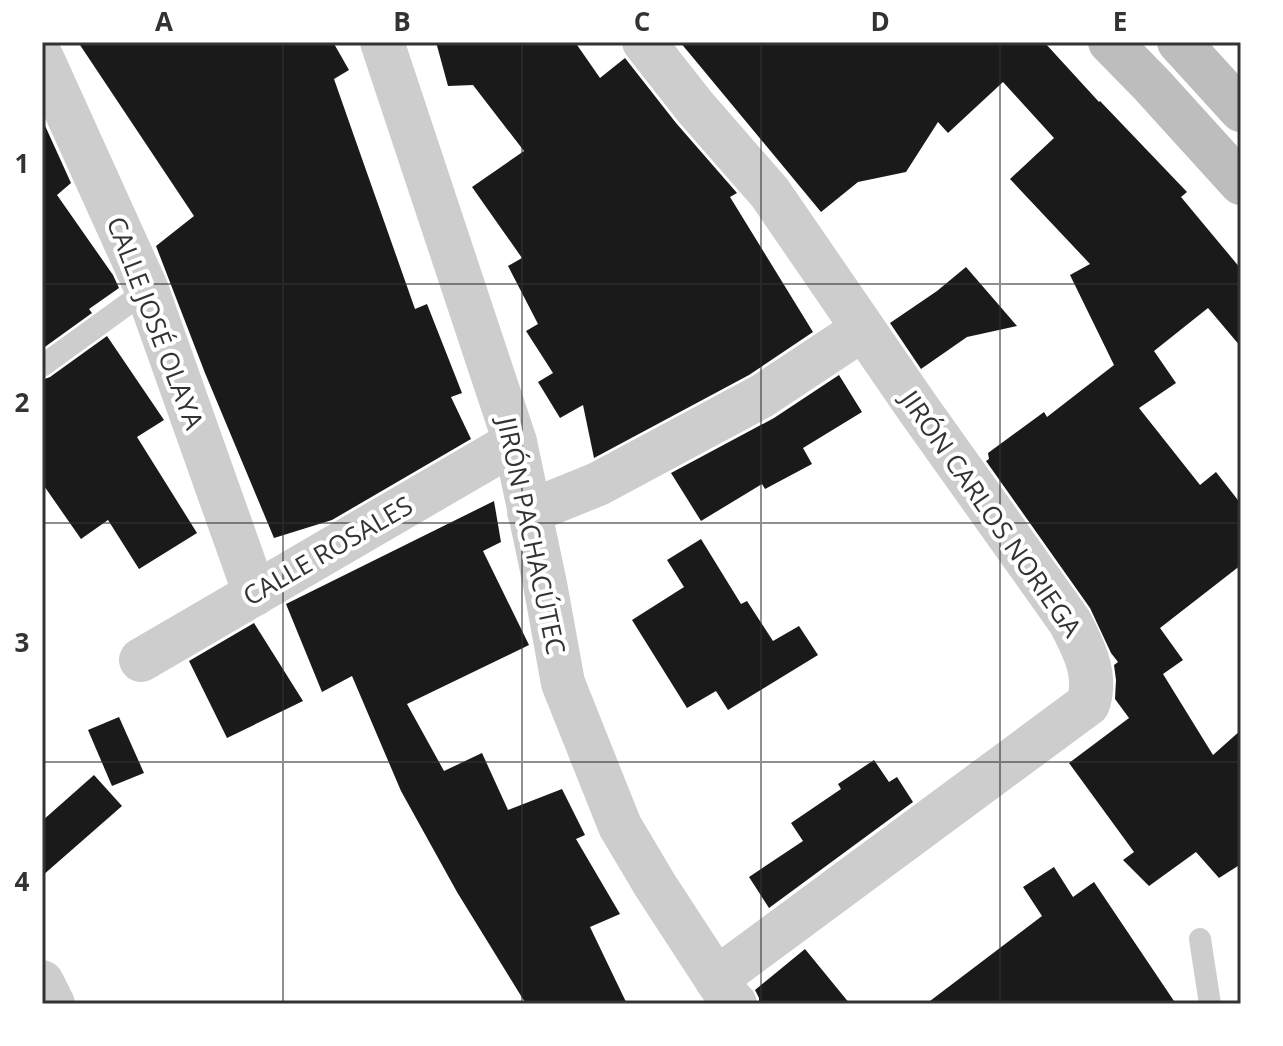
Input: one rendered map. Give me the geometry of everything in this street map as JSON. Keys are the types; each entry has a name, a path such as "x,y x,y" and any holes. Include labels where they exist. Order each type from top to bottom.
{"street":[{"name":"JIRÓN PACHACÚTEC","path":"382,42 515,442 563,683 620,826 725,991"},
{"name":"JIRÓN CARLOS NORIEGA","path":"644,42 695,107 770,193 1070,622 1080,641 1092,679 1088,704 725,991"},
{"path":"1110,42 1241,183"},
{"path":"1152,85 1188,45 1241,110"},
{"name":"CALLE JOSÉ OLAYA","path":"42,58 147,290 255,594"},
{"path":"529,512 598,484 762,396 863,329"},
{"name":"CALLE ROSALES","path":"141,660 515,442"},
{"path":"42,982 53,1004"}],"lane":[{"path":"42,366 147,290"},
{"path":"1200,939 1210,1004"}],"building":[{"path":"78,42 333,42 349,70 334,79 415,309 427,304 462,393 451,397 471,439 332,520 274,538 156,246 194,216"},
{"path":"436,42 575,42 600,78 625,58 737,193 730,197 813,332 749,375 594,458 583,405 560,418 538,382 553,373 526,331 538,324 508,266 522,258 472,187 524,151 473,85 448,86"},
{"path":"680,42 1047,42 1099,102 1187,192 1181,197 1241,269 1241,347 1208,308 1154,351 1176,383 1139,408 1200,485 1216,472 1241,504 1241,565 1160,628 1183,660 1163,674 1213,755 1241,730 1241,864 1219,878 1196,852 1149,886 1123,860 1134,852 1069,763 1129,718 1115,699 1114,665 1118,662 1090,608 986,461 989,459 988,453 1044,412 1047,417 1114,365 1070,275 1090,264 1010,179 1054,138 1003,82 948,133 938,122 906,172 858,182 821,212"},
{"path":"42,119 71,183 57,195 119,288 89,309 92,313 42,349"},
{"path":"966,267 1017,326 967,337 921,369 890,323"},
{"path":"107,336 164,420 137,437 197,533 139,569 108,520 81,539 42,483 42,380"},
{"path":"839,375 862,412 803,448 812,464 765,489 762,484 701,521 671,473 774,418"},
{"path":"494,501 501,542 483,551 529,645 407,704 444,771 482,753 508,810 562,789 585,835 576,839 620,914 590,927 627,1004 526,1004 457,892 401,791 352,676 322,692 286,604"},
{"path":"701,539 741,604 747,601 773,641 799,626 818,655 728,710 716,691 687,708 632,620 684,587 667,560"},
{"path":"254,623 303,701 227,738 189,661"},
{"path":"119,717 144,773 112,786 88,730"},
{"path":"874,760 889,782 897,777 913,802 769,908 749,877 803,841 791,823 841,789 838,784"},
{"path":"94,775 122,806 42,876 42,821"},
{"path":"1054,867 1073,897 1094,882 1176,1004 926,1004 1042,916 1023,887"},
{"path":"805,949 850,1004 759,1004 755,990"}]}
